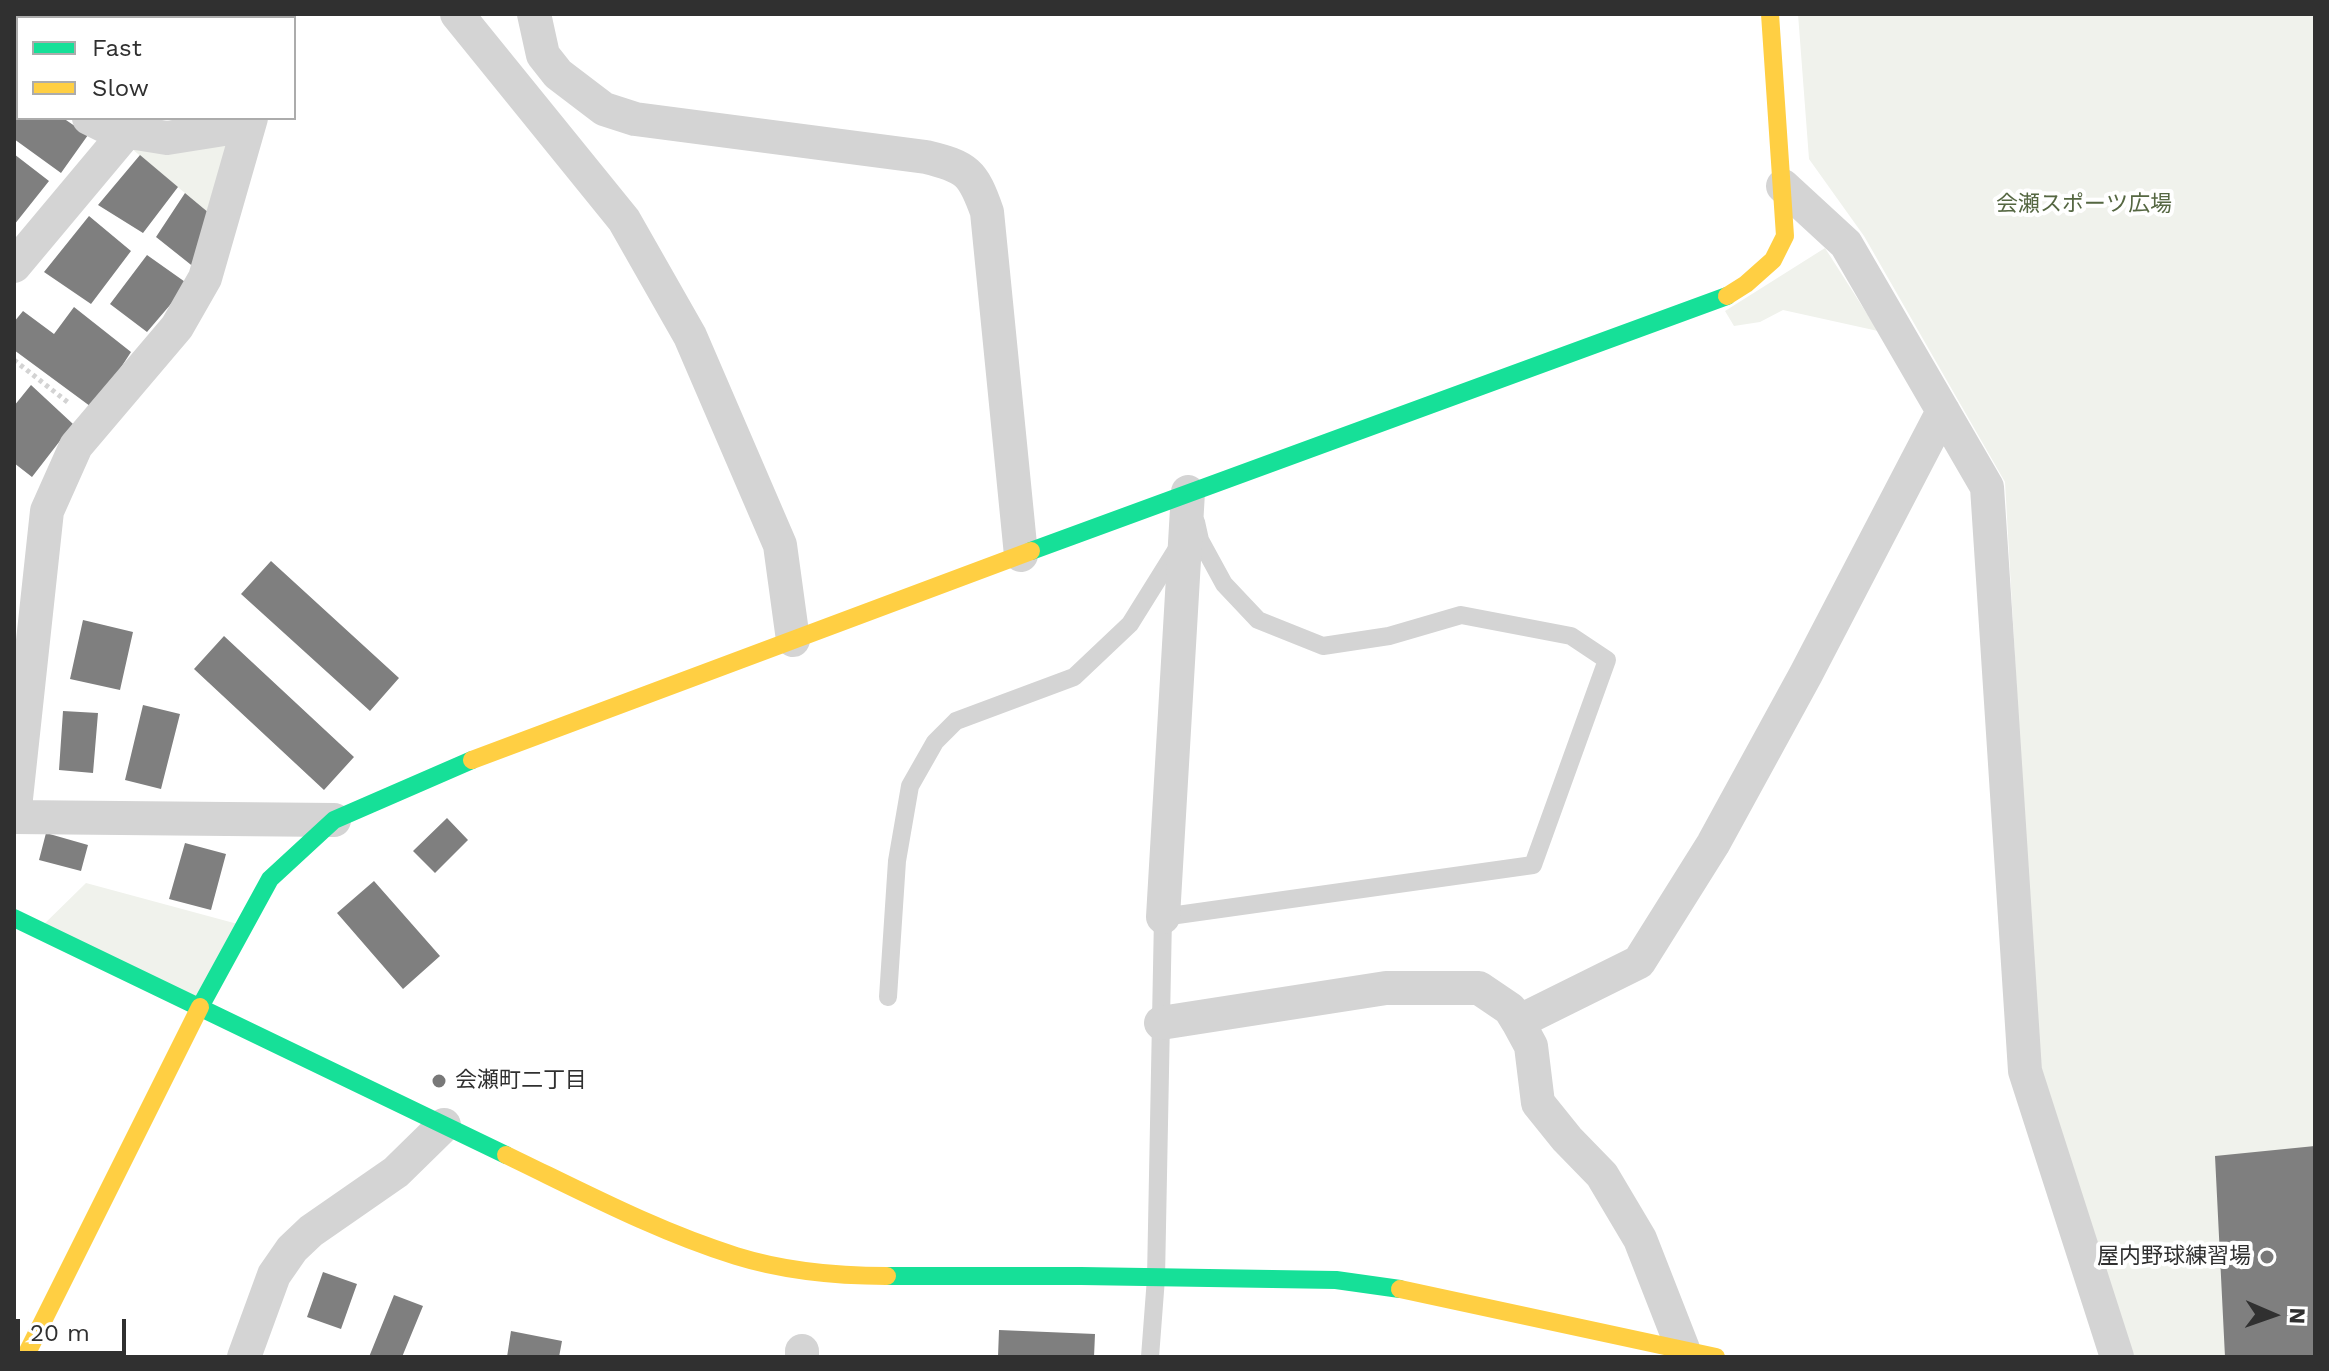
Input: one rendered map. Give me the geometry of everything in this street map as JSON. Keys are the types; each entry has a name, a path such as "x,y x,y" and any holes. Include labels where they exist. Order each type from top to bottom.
{"street":[{"path":"457,14 624,220 690,336 780,545 793,640"},
{"path":"534,14 543,55 558,74 604,109 635,119 926,157 955,164 972,177 987,212 1021,555"},
{"path":"25,1357 200,1007 270,879 334,820 461,764 1188,492 1722,300 1773,260 1785,236 1770,14"},
{"path":"93,120 111,129 167,138 250,121 205,278 177,327 76,446 47,511 14,817 334,820"},
{"path":"14,266 127,131"},
{"path":"1783,186 1846,244 1987,487 2025,1071 2117,1357"},
{"path":"1518,1022 1639,962 1713,844 1943,411"},
{"path":"1163,917 1188,492"},
{"path":"14,918 660,1229 738,1257 802,1271 870,1276 1336,1280 1411,1291 1716,1357"},
{"path":"1161,1023 1386,988 1479,988 1510,1009 1518,1022 1531,1046 1538,1103 1602,1175 1640,1239 1683,1349"},
{"path":"244,1357 274,1275 292,1249 311,1231 396,1172 444,1125"}],"lane":[{"path":"1150,1357 1156,1278 1163,917 1533,865 1607,660 1571,636 1461,615 1389,636 1323,646 1258,620 1224,584 1200,540 1188,492"},
{"path":"888,997 897,861 910,786 935,742 956,721 1074,677 1130,624 1186,534"}],"path":[{"path":"14,360 46,385"}],"green space":[{"name":"会瀬スポーツ広場","path":"1798,14 2315,14 2315,1357 2132,1357 2038,1064 2005,482 1864,236 1809,159"},
{"path":"249,125 221,223 120,139"},
{"path":"1825,248 1878,331 1783,310 1760,322 1734,326 1725,311"},
{"path":"86,883 245,926 200,1007 37,931"}],"building":[{"path":"110,14 166,14 166,16"},
{"path":"16,111 16,120 66,120 88,135 61,173 14,139"},
{"path":"14,154 49,181 14,225"},
{"path":"140,155 178,187 143,233 98,205"},
{"path":"185,193 221,223 195,268 156,237"},
{"path":"89,216 131,251 91,304 44,272"},
{"path":"147,255 188,284 147,332 110,304"},
{"path":"74,307 131,352 94,409 14,350 14,322 23,311 54,334"},
{"path":"31,385 73,424 32,477 14,463 14,406"},
{"path":"271,561 399,678 370,711 241,594"},
{"path":"83,620 133,632 120,690 70,679"},
{"path":"224,636 354,757 324,790 194,669"},
{"path":"143,705 180,714 161,789 125,780"},
{"path":"63,711 98,713 93,773 59,770"},
{"path":"447,818 468,840 435,873 413,851"},
{"path":"46,833 88,845 81,871 39,860"},
{"path":"185,843 226,854 211,910 169,899"},
{"path":"374,881 440,956 403,989 337,913"},
{"name":"屋内野球練習場","path":"2315,1146 2315,1357 2225,1357 2215,1156"},
{"path":"323,1272 357,1284 341,1329 307,1317"},
{"path":"394,1295 423,1306 402,1357 369,1357"},
{"path":"999,1330 1095,1334 1094,1357 998,1357"},
{"path":"511,1331 562,1341 559,1357 507,1357"}],"traffic: fast":[{"path":"1031,551 1727,296"},
{"path":"200,1007 270,879 334,820 472,760"},
{"path":"14,918 506,1155"},
{"path":"887,1276 1336,1280 1400,1289"}],"traffic: slow":[{"path":"1727,296 1773,260 1785,236 1770,14"},
{"path":"472,760 1031,551"},
{"path":"25,1357 200,1007"},
{"path":"506,1155 648,1223 736,1256 811,1272 887,1276"},
{"path":"1400,1289 1716,1357"}],"place":[{"name":"会瀬町二丁目","path":"439,1081"},
{"name":"屋内野球練習場","path":"2267,1257"}]}
